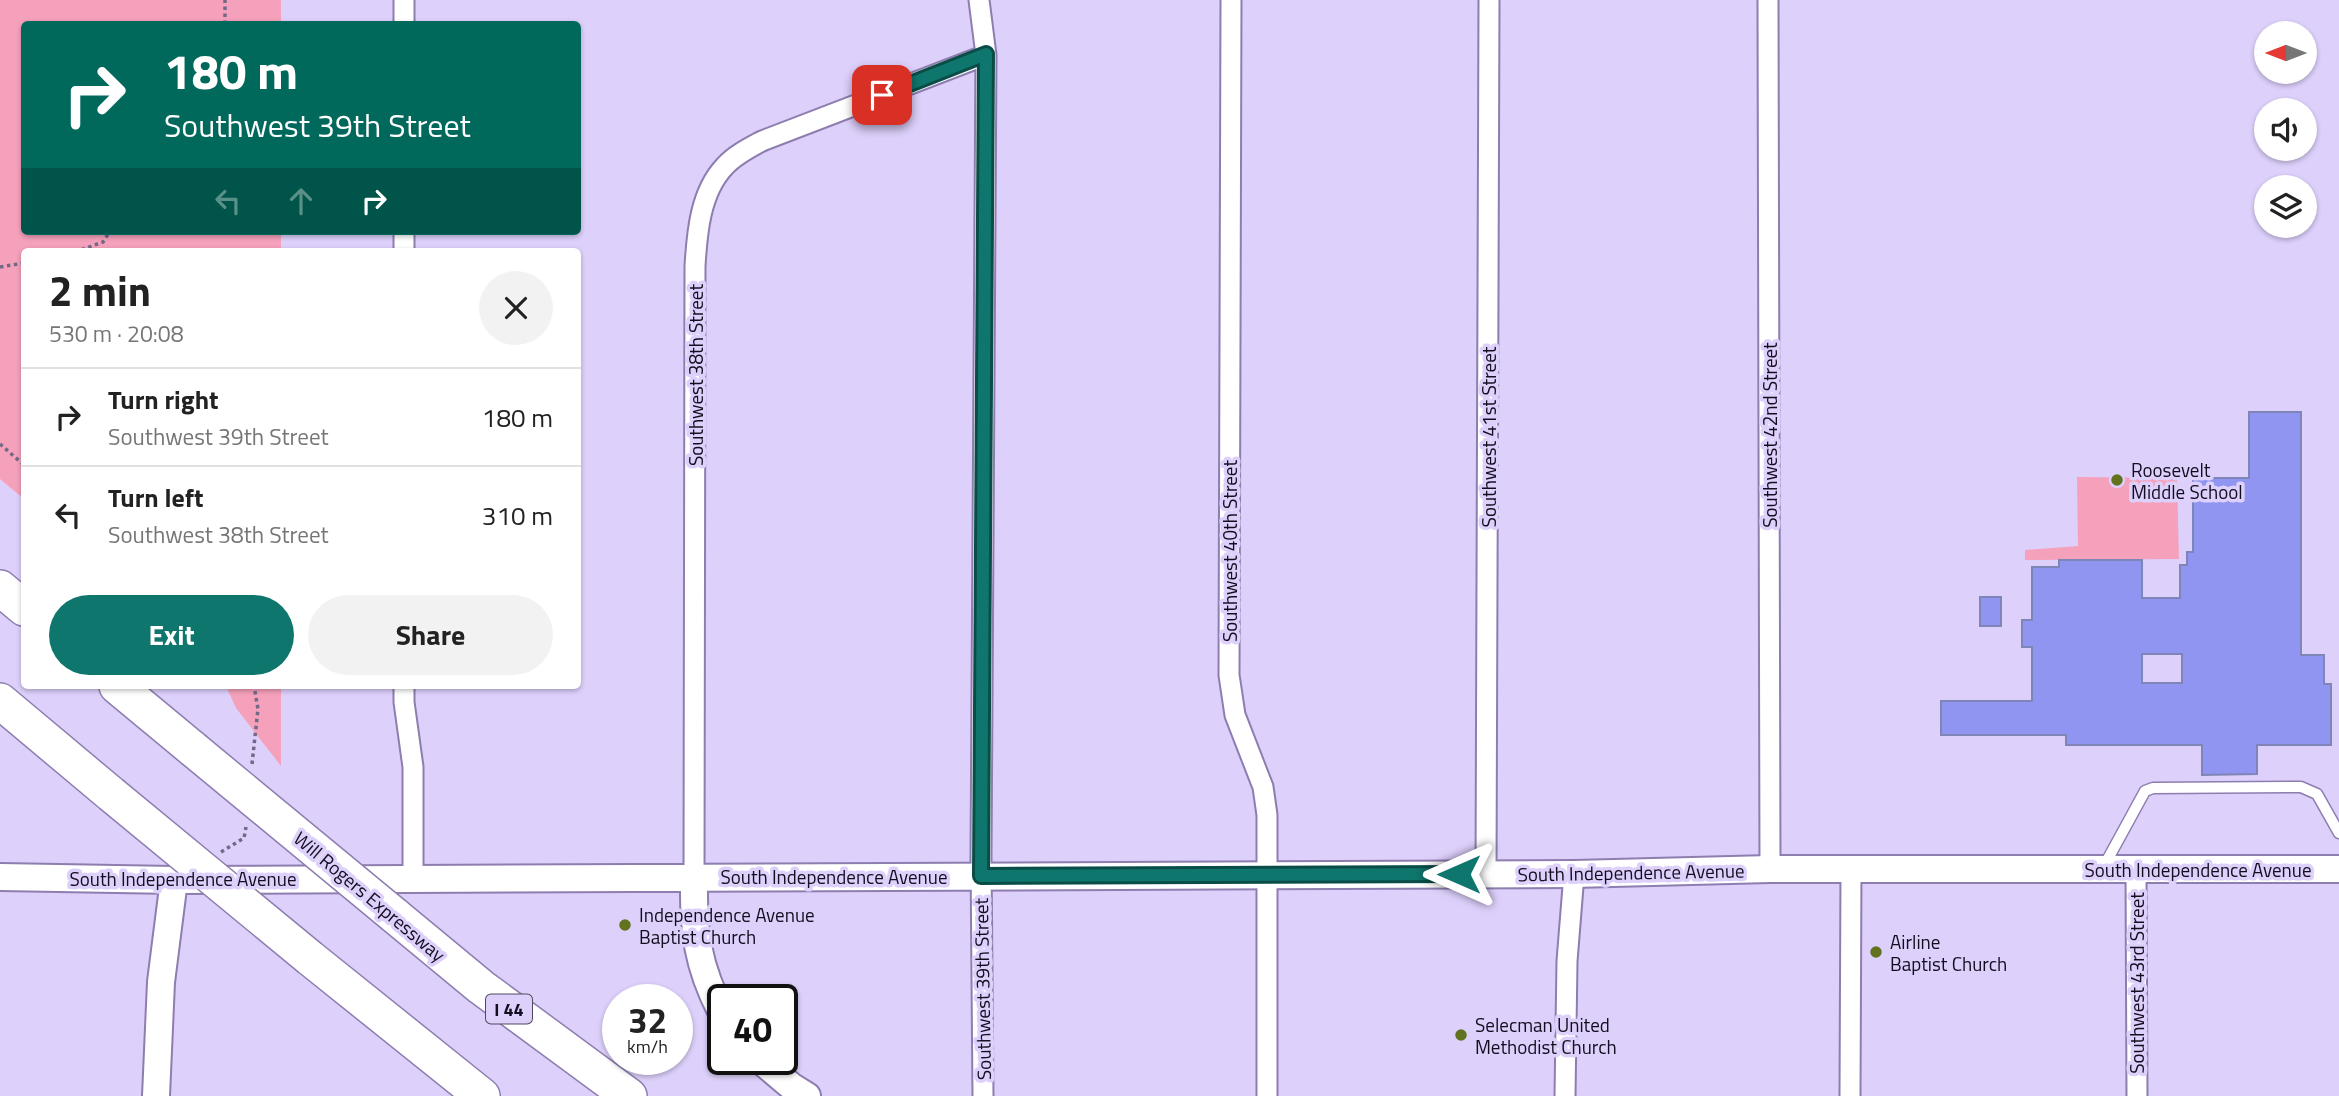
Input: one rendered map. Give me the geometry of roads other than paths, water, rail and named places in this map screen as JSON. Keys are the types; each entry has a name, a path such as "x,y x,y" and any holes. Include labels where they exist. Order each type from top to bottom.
{"highway":[{"path":"0,588 21,606"},
{"name":"Will Rogers Expressway","path":"121,689 481,987 629,1096"},
{"path":"0,701 310,958 482,1096"}],"street":[{"path":"404,0 404,21"},
{"name":"Southwest 39th Street","path":"979,0 986,54 981,876 983,1096"},
{"name":"Southwest 40th Street","path":"1231,0 1229,675 1235,715 1263,787 1266,816 1267,1096"},
{"name":"Southwest 41st Street","path":"1486,874 1489,0"},
{"name":"Southwest 42nd Street","path":"1768,0 1770,869"},
{"name":"Southwest 38th Street","path":"694,876 695,266 697,235 705,200 724,166 762,141 986,54"},
{"path":"404,689 413,767 413,878"},
{"name":"South Independence Avenue","path":"0,877 174,880 1574,874 1770,869 2339,869"},
{"path":"1850,1096 1852,869"},
{"name":"Southwest 43rd Street","path":"2136,869 2137,1096"},
{"path":"1565,1096 1567,961 1574,874"},
{"path":"694,876 696,944 709,984"},
{"path":"156,1096 161,982 174,880"},
{"path":"780,1075 807,1096"}],"lane":[{"path":"2102,869 2145,791 2153,788 2301,787 2317,794 2339,833"}],"place":[{"name":"Roosevelt Middle School","path":"2117,480"},
{"name":"Independence Avenue Baptist Church","path":"625,925"},
{"name":"Airline Baptist Church","path":"1876,952"},
{"name":"Selecman United Methodist Church","path":"1461,1035"}]}
